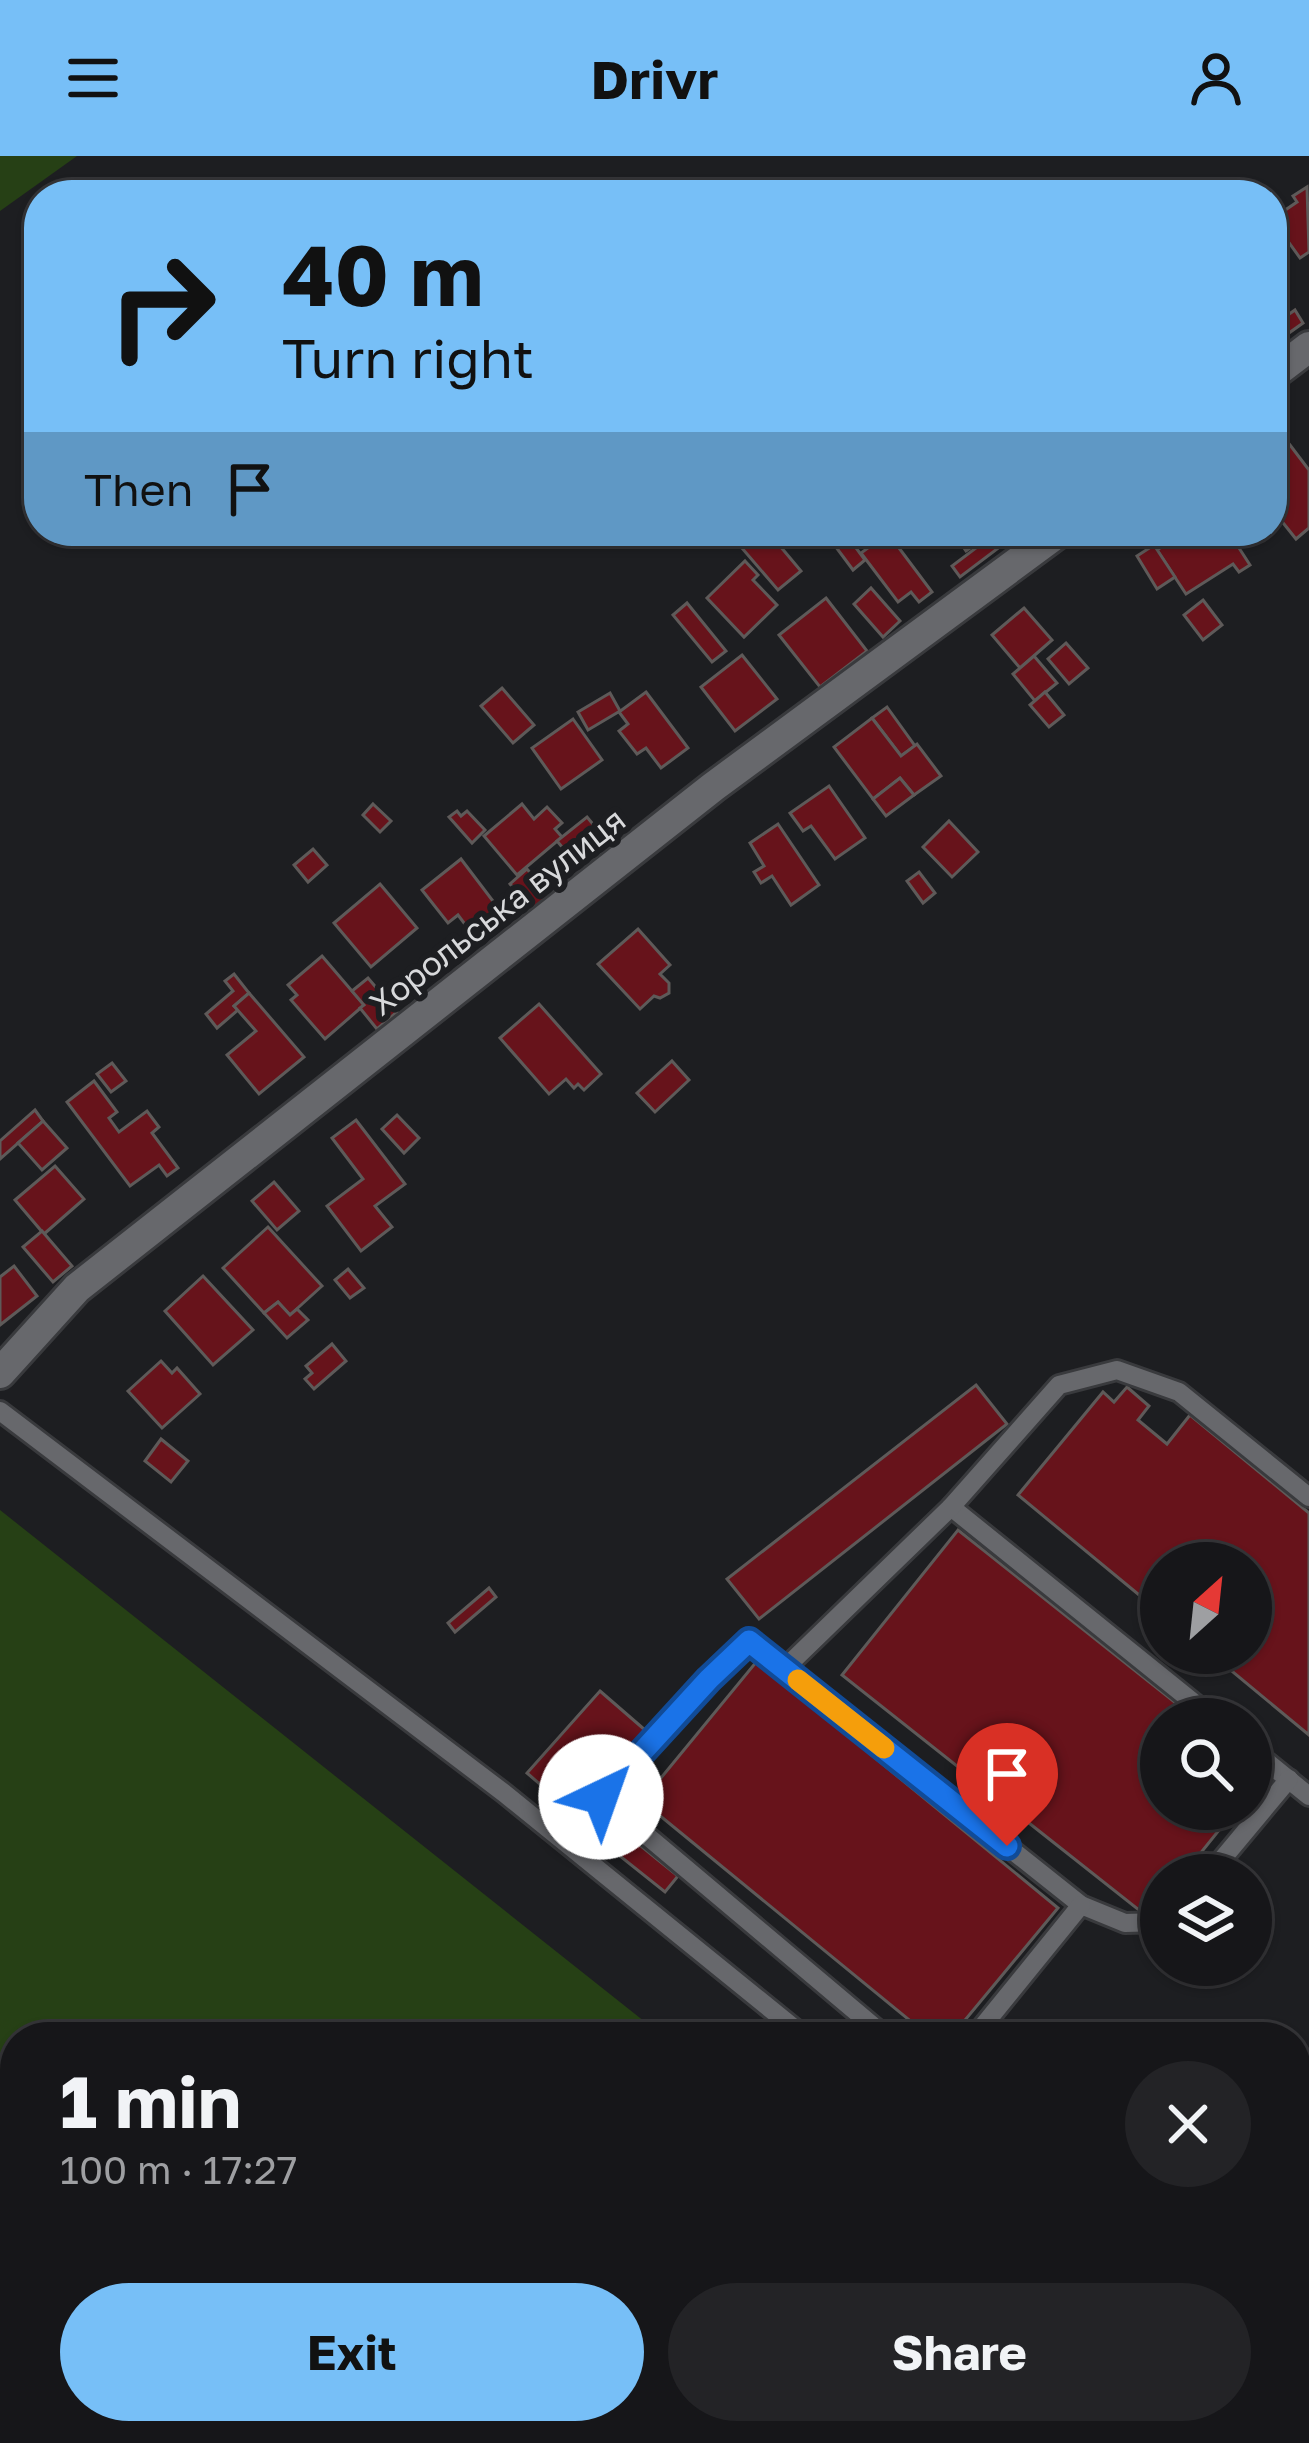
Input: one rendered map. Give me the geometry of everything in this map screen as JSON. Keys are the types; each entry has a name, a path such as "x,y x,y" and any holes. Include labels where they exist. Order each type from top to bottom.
{"street":[{"name":"Хорольська вулиця","path":"0,1373 77,1288 713,787 1040,546"}],"lane":[{"path":"784,1669 951,1507 1059,1385 1117,1370 1179,1392 1309,1497"},
{"path":"0,1411 504,1793 786,2022"},
{"path":"951,1507 1188,1698"},
{"path":"868,2022 601,1797 749,1641 1081,1905 1125,1923 1140,1923"},
{"path":"1272,1766 1309,1796"},
{"path":"1226,1854 1289,1779"},
{"path":"986,2022 1081,1905"}],"green space":[{"path":"0,156 77,156 43,180 24,180 24,194 0,211"},
{"path":"0,1510 645,2022 0,2022"}],"building":[{"path":"1307,187 1309,252 1300,258 1287,240 1287,209 1297,202 1293,196"},
{"path":"1295,310 1303,323 1287,334 1287,316"},
{"path":"1290,445 1309,470 1309,528 1296,539 1287,528"},
{"path":"780,546 801,571 778,590 741,547"},
{"path":"835,546 855,546 865,560 853,570"},
{"path":"871,546 902,546 932,592 919,602 911,592 898,602 861,553"},
{"path":"978,546 1001,546 960,577 952,566"},
{"path":"1155,546 1175,577 1157,589 1137,556"},
{"path":"1163,546 1238,546 1250,565 1239,572 1233,564 1186,594 1157,550"},
{"path":"745,561 758,575 753,580 777,605 744,637 707,598"},
{"path":"871,588 900,621 883,637 854,604"},
{"path":"826,598 867,651 820,687 779,635"},
{"path":"1203,600 1222,625 1203,640 1184,615"},
{"path":"687,603 726,651 712,662 673,615"},
{"path":"1024,608 1052,640 1020,668 992,635"},
{"path":"1066,643 1088,668 1069,684 1048,659"},
{"path":"742,655 777,699 735,731 701,687"},
{"path":"1034,656 1057,683 1035,701 1013,674"},
{"path":"502,688 534,725 513,743 481,706"},
{"path":"646,692 688,748 661,768 646,748 637,754 619,731 628,724 619,712"},
{"path":"1045,692 1064,715 1049,727 1030,705"},
{"path":"610,693 620,711 588,730 578,712"},
{"path":"887,707 915,746 901,756 872,718"},
{"path":"872,718 901,756 917,744 941,776 914,795 900,778 873,799 834,747"},
{"path":"573,719 602,760 561,789 532,748"},
{"path":"900,778 914,795 886,816 873,799"},
{"path":"829,786 865,838 835,859 811,826 803,831 790,813"},
{"path":"373,804 391,821 380,832 363,815"},
{"path":"522,804 534,819 547,807 562,823 555,829 562,837 517,875 484,836"},
{"path":"457,811 461,816 467,811 485,830 472,843 449,817"},
{"path":"587,817 602,835 573,860 557,841"},
{"path":"949,821 978,852 952,877 923,847"},
{"path":"778,824 819,885 791,905 772,876 761,883 754,872 764,866 750,843"},
{"path":"313,849 327,865 308,882 294,865"},
{"path":"461,859 499,909 470,931 458,915 448,923 422,890"},
{"path":"527,869 552,898 535,913 510,884"},
{"path":"919,872 935,893 923,903 907,881"},
{"path":"380,884 417,928 371,967 334,923"},
{"path":"638,929 670,965 660,974 669,983 669,993 654,996 640,1009 598,964"},
{"path":"322,956 364,1005 325,1039 291,1000 297,995 288,985"},
{"path":"234,974 249,993 217,1028 206,1014 233,991 225,981"},
{"path":"368,978 397,1012 377,1029 352,991"},
{"path":"249,993 304,1057 259,1094 227,1055 256,1031 234,1006"},
{"path":"539,1004 601,1074 584,1090 566,1079 549,1094 500,1038"},
{"path":"672,1061 689,1080 655,1112 637,1093"},
{"path":"112,1063 126,1081 111,1092 97,1074"},
{"path":"94,1081 117,1112 109,1118 119,1132 147,1111 159,1127 152,1133 178,1168 167,1176 159,1165 130,1186 67,1102"},
{"path":"35,1110 43,1121 0,1159 0,1141"},
{"path":"397,1115 419,1138 404,1153 382,1129"},
{"path":"356,1120 405,1184 375,1206 392,1227 361,1251 327,1206 363,1179 332,1138"},
{"path":"43,1121 67,1148 42,1170 18,1143"},
{"path":"55,1166 84,1199 44,1234 15,1200"},
{"path":"274,1182 299,1211 277,1230 252,1201"},
{"path":"268,1227 322,1286 290,1315 278,1302 264,1313 223,1268"},
{"path":"42,1231 72,1266 53,1282 23,1247"},
{"path":"14,1266 37,1296 0,1325 0,1277"},
{"path":"348,1269 364,1288 350,1298 335,1280"},
{"path":"203,1276 253,1330 213,1365 165,1311"},
{"path":"278,1302 290,1315 297,1309 308,1320 287,1338 264,1313"},
{"path":"332,1344 346,1361 314,1389 305,1379 312,1373 306,1366"},
{"path":"161,1361 172,1373 177,1368 200,1394 162,1428 128,1391"},
{"path":"976,1385 1007,1424 759,1619 727,1579"},
{"path":"1127,1387 1149,1406 1138,1420 1167,1444 1190,1415 1309,1513 1309,1735 1272,1704 1272,1698 1264,1698 1235,1674 1272,1674 1272,1542 1140,1542 1140,1596 1018,1495 1103,1392 1114,1402"},
{"path":"161,1439 188,1461 171,1482 145,1461"},
{"path":"958,1530 1170,1698 1140,1698 1140,1830 1219,1830 1200,1854 1140,1854 1140,1911 842,1675"},
{"path":"489,1588 496,1597 455,1632 448,1623"},
{"path":"757,1661 1058,1908 963,2022 912,2022 642,1801"},
{"path":"600,1691 645,1730 573,1813 527,1773"},
{"path":"594,1808 678,1876 665,1892 581,1825"}],"slow traffic":[{"path":"798,1680 884,1748"}],"route":[{"path":"601,1797 749,1641 1007,1846"}]}
